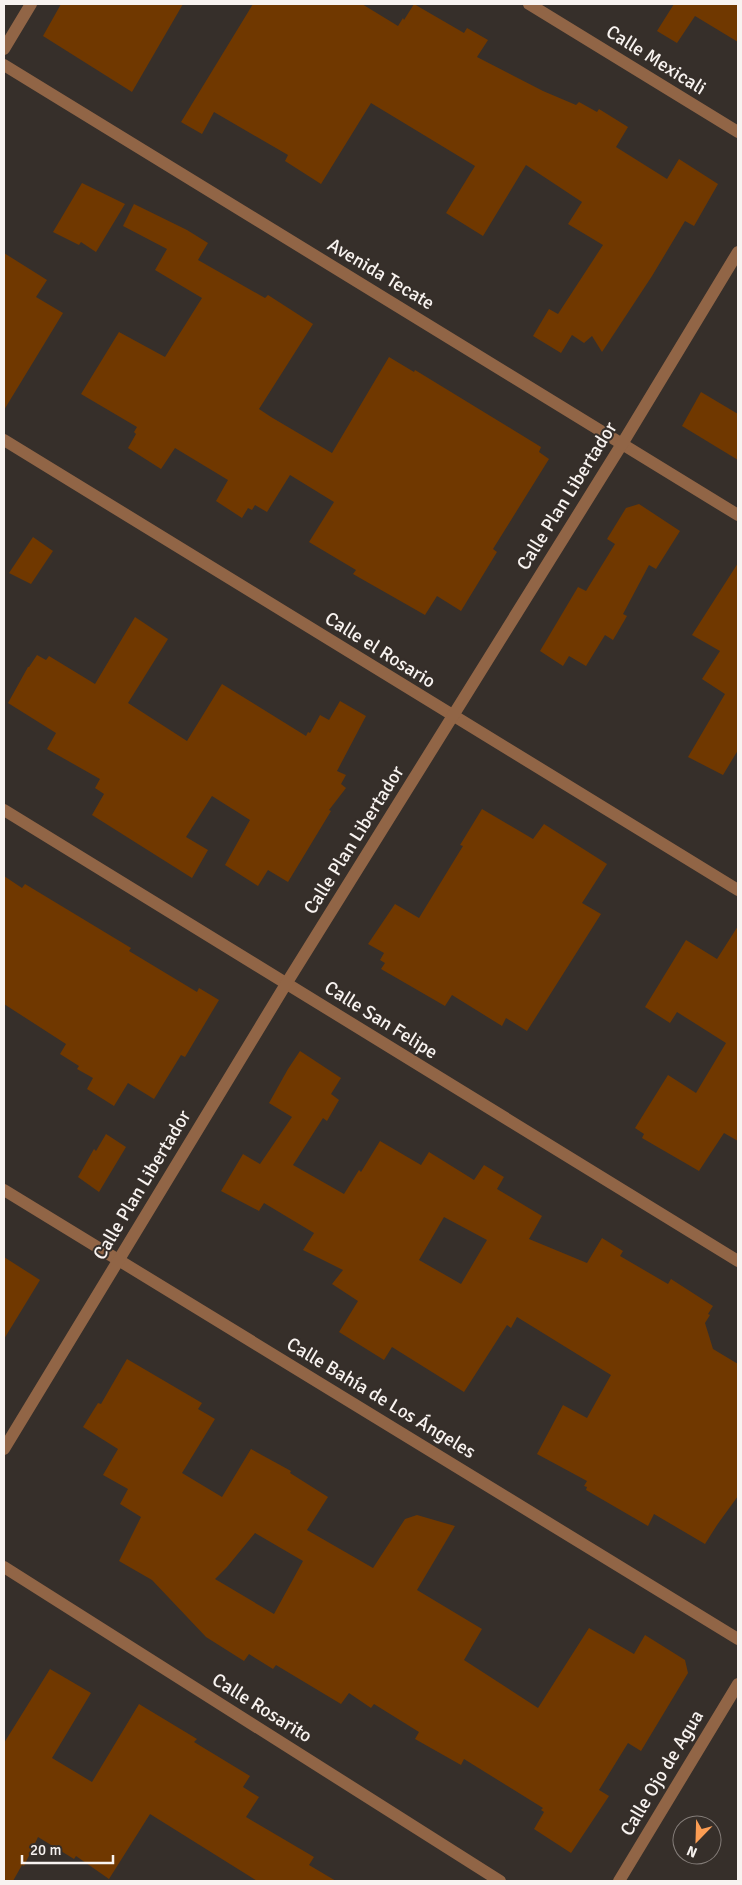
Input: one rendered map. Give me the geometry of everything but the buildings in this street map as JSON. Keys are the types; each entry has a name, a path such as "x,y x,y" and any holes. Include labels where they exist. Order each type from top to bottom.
{"street":[{"path":"4,49 31,4"},
{"name":"Calle Mexicali","path":"529,4 738,132"},
{"name":"Avenida Tecate","path":"4,65 738,515"},
{"name":"Calle Plan Libertador","path":"4,1449 286,984 622,444 738,252"},
{"name":"Calle el Rosario","path":"4,440 738,890"},
{"name":"Calle San Felipe","path":"4,810 738,1261"},
{"name":"Calle Bahía de Los Ángeles","path":"4,1190 738,1639"},
{"name":"Calle Rosarito","path":"4,1567 500,1881"},
{"name":"Calle Ojo de Agua","path":"619,1881 738,1684"}]}
